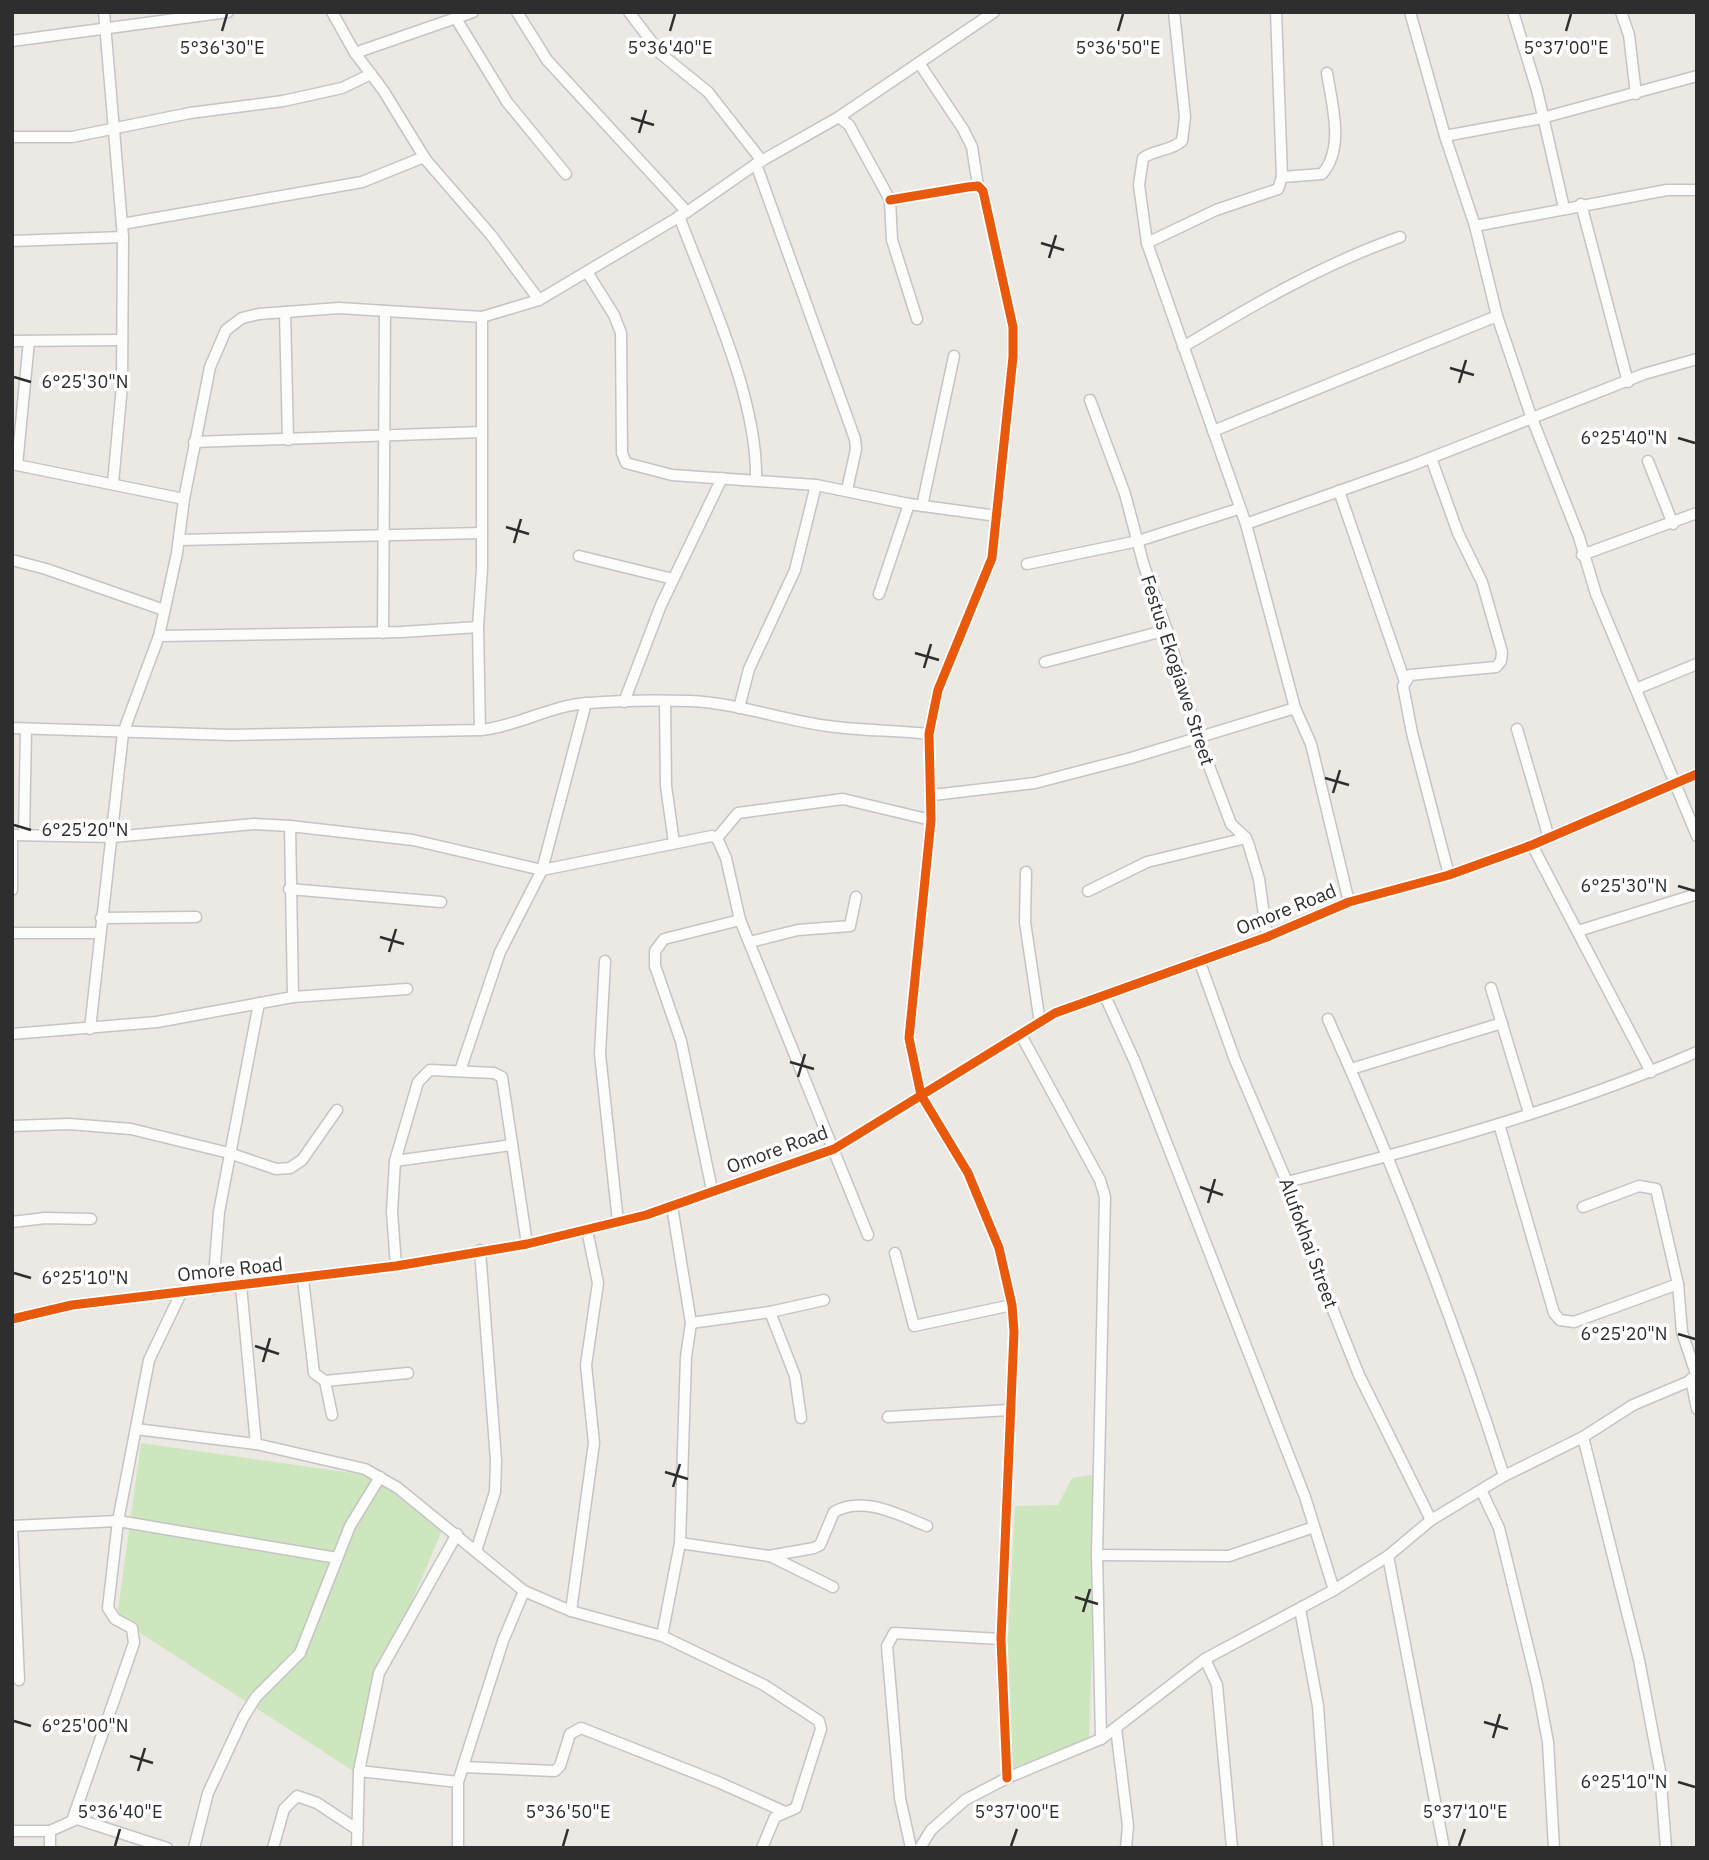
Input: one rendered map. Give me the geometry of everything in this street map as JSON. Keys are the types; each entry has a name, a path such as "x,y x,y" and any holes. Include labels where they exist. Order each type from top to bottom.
{"street":[{"path":"104,12 123,237 122,386 113,484"},
{"path":"12,41 228,12"},
{"path":"355,53 455,16 473,12"},
{"path":"517,12 547,60 683,214 736,372 756,446 756,480"},
{"path":"629,12 661,54 708,92 759,162 855,439 856,449 847,490"},
{"path":"90,1029 123,733 159,636 210,367 226,330 242,318 285,312 339,307 482,317 539,300 683,214 759,162 839,117 994,12"},
{"path":"1174,12 1185,117 1182,141 1175,147 1155,149 1143,158 1139,169 1147,243 1238,509 1246,524 1295,708 1311,744 1349,902"},
{"path":"1147,243 1216,210 1278,189 1282,177 1276,12"},
{"path":"1410,12 1445,136 1475,226 1497,316 1531,416 1579,537 1582,555 1673,783 1697,836"},
{"path":"1513,12 1526,47 1564,208"},
{"path":"1621,12 1629,35 1636,94"},
{"path":"333,13 355,53 424,157 491,235 539,300"},
{"path":"455,16 507,102 566,174"},
{"path":"919,63 948,102 972,147 978,186 983,191 1013,327 1013,357 992,558 938,690 929,734 933,795 909,1038 921,1095 968,1173 999,1248 1012,1305 1000,1639 1007,1778"},
{"path":"1282,177 1322,174 1331,164 1334,154 1334,119 1327,73"},
{"path":"12,137 72,137 283,101 342,88 371,74"},
{"path":"1445,136 1542,118 1697,76"},
{"path":"839,117 849,125 890,200 892,240 917,319"},
{"path":"122,224 362,182 424,157"},
{"path":"890,200 978,186"},
{"path":"1475,226 1667,190 1697,190"},
{"path":"1581,204 1628,382"},
{"path":"12,241 123,237"},
{"path":"1183,347 1242,311 1347,255 1400,237"},
{"path":"587,272 614,314 621,333 622,453 626,463 672,475 816,485 909,504 997,516"},
{"path":"383,633 385,311"},
{"path":"285,312 288,440"},
{"path":"1213,431 1497,316"},
{"path":"480,730 478,627 482,533 482,317"},
{"path":"12,341 121,340"},
{"path":"29,341 15,464 184,499"},
{"path":"922,506 954,356"},
{"path":"1246,524 1431,458 1531,416 1697,359"},
{"name":"Festus Ekogiawe Street","path":"1090,400 1125,494 1198,737 1231,824 1246,838 1259,879 1267,937"},
{"path":"194,442 482,432"},
{"path":"1404,680 1410,675 1496,667 1501,661 1502,652 1482,582 1458,533 1431,458"},
{"path":"1648,461 1673,524"},
{"path":"624,702 673,579 722,478"},
{"path":"739,708 749,669 795,570 816,485"},
{"path":"1339,491 1364,555 1404,680 1404,699 1449,875"},
{"path":"879,594 909,504"},
{"path":"1027,564 1138,541 1238,509"},
{"path":"1582,555 1697,513"},
{"path":"179,540 482,533"},
{"path":"579,556 673,579"},
{"path":"12,560 164,610"},
{"path":"159,636 383,633 478,627"},
{"path":"1045,662 1167,630"},
{"path":"1636,689 1697,664"},
{"path":"12,728 230,735 480,730 531,719 555,707 586,703 691,701 829,726 929,734"},
{"path":"460,1071 500,952 542,870 586,703"},
{"path":"665,703 666,786 674,843"},
{"path":"933,795 1035,783 1295,708"},
{"path":"24,835 26,729"},
{"path":"1517,729 1549,838"},
{"name":"Omore Road","path":"12,1319 72,1305 303,1279 527,1244 672,1206 834,1149 1055,1013 1267,937 1349,902 1449,875 1532,845 1697,774"},
{"path":"717,838 738,813 844,799 931,820"},
{"path":"12,890 12,836 24,835 113,837 254,824 290,826 413,840 542,870 712,836 717,838 726,858 740,920 868,1235"},
{"path":"290,826 289,889 293,997"},
{"path":"1088,891 1147,862 1246,838"},
{"path":"1532,845 1651,1072"},
{"path":"1026,872 1025,922 1040,1023"},
{"path":"289,889 441,902"},
{"path":"1578,931 1697,894"},
{"path":"750,942 798,930 850,926 856,897"},
{"path":"102,918 196,917"},
{"path":"712,1190 694,1094 681,1041 655,966 655,951 664,939 740,920"},
{"path":"12,933 99,933"},
{"name":"Alufokhai Street","path":"1199,960 1235,1060 1287,1182 1309,1250 1359,1376 1431,1520"},
{"path":"606,961 600,1054 618,1222"},
{"path":"1491,988 1529,1113"},
{"path":"12,1034 157,1022 293,997 407,989"},
{"path":"1105,996 1216,1265 1314,1527 1334,1590"},
{"path":"213,1289 219,1212 259,1003"},
{"path":"1328,1018 1390,1156 1477,1391 1504,1476"},
{"path":"1351,1069 1502,1023"},
{"path":"1021,1035 1100,1180 1105,1197 1097,1555 1101,1739"},
{"path":"1287,1182 1390,1156 1499,1124 1651,1072 1697,1052"},
{"path":"396,1266 392,1212 395,1161 418,1082 430,1070 494,1073 502,1077 527,1244"},
{"path":"12,1126 69,1124 131,1129 229,1153 276,1169 290,1168 302,1160 337,1110"},
{"path":"1499,1124 1555,1313 1560,1320 1574,1322 1678,1284"},
{"path":"395,1161 512,1145"},
{"path":"1583,1207 1639,1186 1656,1189 1678,1284 1682,1332 1695,1378 1697,1409"},
{"path":"663,1636 680,1543 685,1357 691,1323 672,1206"},
{"path":"12,1222 45,1218 91,1219"},
{"path":"571,1611 594,1443 586,1365 598,1283 587,1230"},
{"path":"476,1551 495,1492 496,1460 480,1250"},
{"path":"895,1253 915,1326 1012,1305"},
{"path":"303,1279 314,1373 325,1381 408,1373"},
{"path":"241,1286 256,1444"},
{"path":"72,1821 134,1643 132,1628 115,1619 108,1608 118,1521 149,1360 182,1291"},
{"path":"691,1323 770,1312 824,1300"},
{"path":"770,1312 794,1376 801,1418"},
{"path":"920,1848 931,1830 965,1800 1007,1778 1101,1739 1205,1659 1334,1590 1388,1556 1431,1520 1482,1492 1504,1476 1583,1437 1633,1405 1695,1378"},
{"path":"325,1381 332,1415"},
{"path":"888,1417 1009,1410"},
{"path":"136,1429 256,1444 340,1462 380,1477 457,1534 524,1591 571,1611 663,1636 764,1685 819,1721 821,1729 796,1808 775,1817 762,1848"},
{"path":"1583,1437 1643,1685 1660,1771 1665,1848"},
{"path":"194,1848 208,1793 243,1718 256,1697 300,1653 329,1587 350,1526 380,1477"},
{"path":"1482,1492 1499,1528 1537,1684 1548,1742 1554,1848"},
{"path":"769,1556 820,1545 834,1512 843,1507 859,1504 890,1511 927,1526"},
{"path":"19,1680 12,1526 118,1521 337,1558"},
{"path":"1097,1555 1229,1556 1314,1527"},
{"path":"357,1848 359,1771 380,1673 457,1534"},
{"path":"680,1543 769,1556 834,1587"},
{"path":"1388,1556 1444,1848"},
{"path":"458,1848 458,1782 503,1641 524,1591"},
{"path":"1300,1609 1318,1706 1328,1848"},
{"path":"911,1848 900,1798 887,1646 890,1638 894,1633 1000,1639"},
{"path":"1205,1659 1217,1685 1231,1848"},
{"path":"463,1766 555,1771 560,1766 570,1734 581,1728 718,1782 785,1812"},
{"path":"1116,1728 1128,1826 1126,1848"},
{"path":"359,1771 458,1782"},
{"path":"273,1848 284,1809 297,1796 317,1803 358,1830"},
{"path":"12,1831 50,1830 77,1819 167,1848"},
{"path":"50,1830 50,1848"}],"green space":[{"path":"141,1443 373,1476 442,1531 381,1673 358,1774 117,1618"},
{"path":"1098,1474 1089,1738 1000,1782 1015,1506 1058,1505 1072,1478"}],"cycle path":[{"path":"890,200 978,186 983,191 1013,327 1013,357 992,558 938,690 929,734 931,820 909,1038 921,1095 968,1173 999,1248 1012,1305 1014,1332 1001,1639 1007,1778"},
{"path":"12,1319 72,1305 396,1266 527,1244 646,1215 834,1149 1055,1013 1267,937 1349,902 1449,875 1532,845 1697,774"}]}
